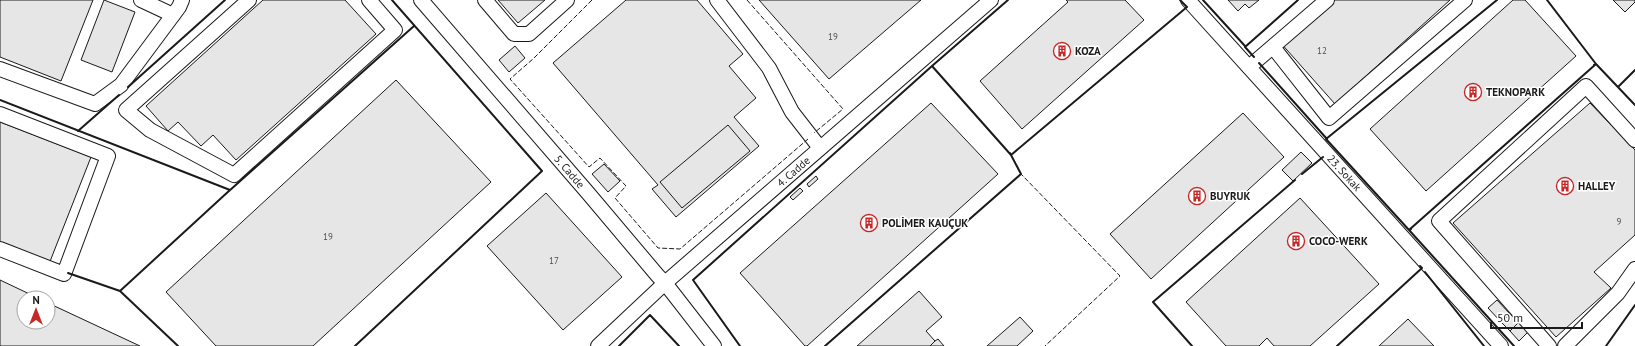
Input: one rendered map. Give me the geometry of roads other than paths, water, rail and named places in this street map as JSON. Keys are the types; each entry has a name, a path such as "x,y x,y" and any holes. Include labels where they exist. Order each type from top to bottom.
{"street":[{"path":"141,0 173,15"},
{"path":"0,69 95,104 121,85 173,15 182,0"},
{"path":"249,0 126,110 150,130 234,175 395,30 369,0"},
{"name":"5. Cadde","path":"421,0 665,283 714,346"},
{"path":"485,0 514,34 529,34 567,0"},
{"path":"717,0 769,68 792,112 820,148"},
{"name":"4. Cadde","path":"598,346 665,283 991,0"},
{"name":"23. Sokak","path":"1188,0 1501,346"},
{"path":"1249,67 1327,0"},
{"path":"1272,47 1329,118 1465,0"},
{"path":"1549,346 1439,220 1586,86 1635,140"},
{"path":"0,114 108,156 64,274 0,250"},
{"path":"1565,346 1618,293 1635,269"}],"place":[{"name":"KOZA","path":"1062,51"},
{"name":"TEKNOPARK","path":"1473,92"},
{"name":"HALLEY","path":"1565,186"},
{"name":"BUYRUK","path":"1197,196"},
{"name":"POLİMER KAUÇUK","path":"869,223"},
{"name":"COCO-WERK","path":"1296,241"}]}
